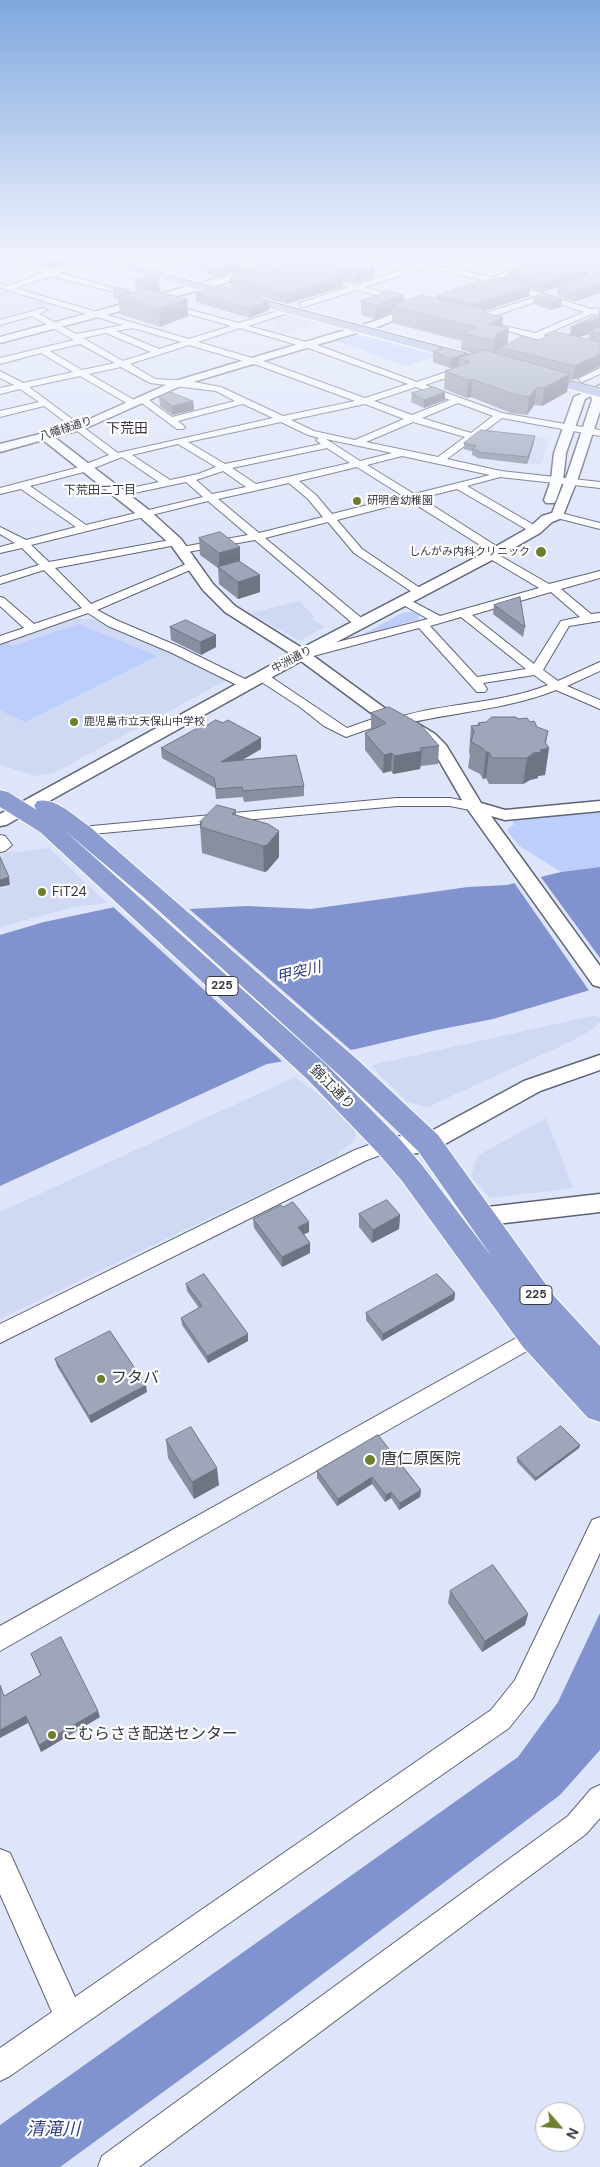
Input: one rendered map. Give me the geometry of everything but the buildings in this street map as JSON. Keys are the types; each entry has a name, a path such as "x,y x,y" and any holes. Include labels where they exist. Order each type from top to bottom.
{"highway":[{"name":"225","path":"0,782 29,805"},
{"name":"225","path":"0,797 29,805"},
{"name":"錦江通り","path":"29,805 80,831 155,895 349,1068 428,1143 544,1306 600,1369"},
{"name":"錦江通り","path":"29,805 48,827 126,900 317,1072 388,1145 412,1173 534,1337 600,1407"}],"main road":[{"path":"523,368 582,379 599,389 523,368"}],"street":[{"path":"0,361 17,357"},
{"path":"54,357 172,420 194,438"},
{"path":"110,357 153,381 210,387 244,400 310,433 594,617"},
{"path":"0,391 122,364 143,357"},
{"path":"239,357 363,402 472,436"},
{"name":"八幡様通り","path":"0,448 76,428 179,383 264,357"},
{"path":"342,357 500,415 600,433"},
{"path":"0,491 88,468 121,456 179,441 363,402 487,358"},
{"path":"582,379 600,371"},
{"path":"0,374 24,386 76,428 168,483"},
{"path":"563,481 560,453 568,427 580,398 599,389"},
{"path":"599,389 598,400 586,430 579,455 545,512 552,517 600,526"},
{"path":"355,443 459,399"},
{"path":"172,420 244,400"},
{"path":"0,414 44,403"},
{"path":"439,461 500,415"},
{"path":"310,433 501,474 600,485"},
{"path":"46,437 144,513 179,546 208,587 230,609 302,655 384,714 429,736 438,745 475,807 600,980"},
{"path":"179,441 224,467 254,488"},
{"path":"120,494 201,476 224,467 329,445"},
{"path":"560,453 579,455"},
{"path":"0,550 144,513 402,454"},
{"path":"0,581 46,566 179,546 256,537 501,474"},
{"path":"188,479 361,624"},
{"path":"291,479 312,497 328,518 358,550 419,592"},
{"path":"22,485 84,528"},
{"path":"457,485 535,530"},
{"name":"中洲通り","path":"0,821 245,684 494,553 535,530 552,517"},
{"path":"0,530 23,543 89,609 112,623 176,650 245,684"},
{"path":"0,640 89,609 193,565"},
{"path":"302,655 599,575"},
{"path":"0,600 31,628"},
{"path":"404,601 438,619"},
{"path":"463,613 536,671 559,686 600,705"},
{"path":"475,681 536,671 564,624 594,617"},
{"path":"421,623 475,681 492,705"},
{"path":"261,676 305,704 328,724 346,733 395,719 492,705 559,686 600,666"},
{"path":"80,831 397,802 450,802 505,815 600,806"},
{"path":"0,839 5,845 0,848"},
{"path":"0,1334 352,1160 388,1145 428,1143 532,1086 600,1062"},
{"path":"479,1217 600,1203"},
{"path":"0,1639 534,1337"},
{"path":"0,2066 500,1719 524,1689 600,1528"},
{"path":"113,2167 577,1825 600,1798"},
{"path":"0,1863 69,2017"}],"shaded area":[{"path":"382,357 433,357 406,366"},
{"path":"486,428 511,435 515,433 531,438 535,436 550,439 541,465 470,456 474,452 459,449"},
{"path":"299,601 315,617 312,619 325,627 300,641 250,613"},
{"path":"411,612 419,615 419,619 360,636 402,613"},
{"name":"鹿児島市立天保山中学校","path":"75,619 93,619 168,651 227,680 54,773 36,776 0,765 0,644"},
{"path":"78,624 157,656 25,722 0,710 0,644 7,642 13,646"},
{"path":"600,812 600,867 561,872 518,845 507,830 514,824 512,820"},
{"path":"49,848 107,903 75,907 0,927 0,889 12,886 0,854"},
{"path":"591,1016 600,1017 600,1022 590,1031 574,1040 428,1107 407,1102 372,1065"},
{"path":"295,1077 323,1098 355,1130 356,1137 353,1142 337,1153 338,1156 0,1319 0,1212"},
{"path":"546,1118 573,1188 490,1198 471,1176 477,1156"}],"water":[{"name":"甲突川","path":"600,867 600,987 493,1019 356,1049 267,1064 0,1186 0,935 44,922 115,907 190,909 246,906 311,909 468,887 507,885 561,872"},
{"name":"清滝川","path":"600,1613 600,1750 560,1795 258,2023 60,2167 0,2167 0,2125 518,1757 558,1702"}],"pier":[{"path":"540,876 600,958 600,989 590,992 513,881"},
{"path":"111,905 187,907 353,1052 284,1063"}],"tram line":[{"path":"556,377 600,388"}],"place":[{"name":"研明舎幼稚園","path":"357,501"},
{"name":"しんがみ内科クリニック","path":"541,552"},
{"name":"鹿児島市立天保山中学校","path":"74,722"},
{"name":"FiT24","path":"42,892"},
{"name":"フタバ","path":"101,1379"},
{"name":"唐仁原医院","path":"370,1460"},
{"name":"こむらさき配送センター","path":"52,1735"}],"district":[{"name":"下荒田","path":"127,429"},
{"name":"下荒田二丁目","path":"100,491"}]}
